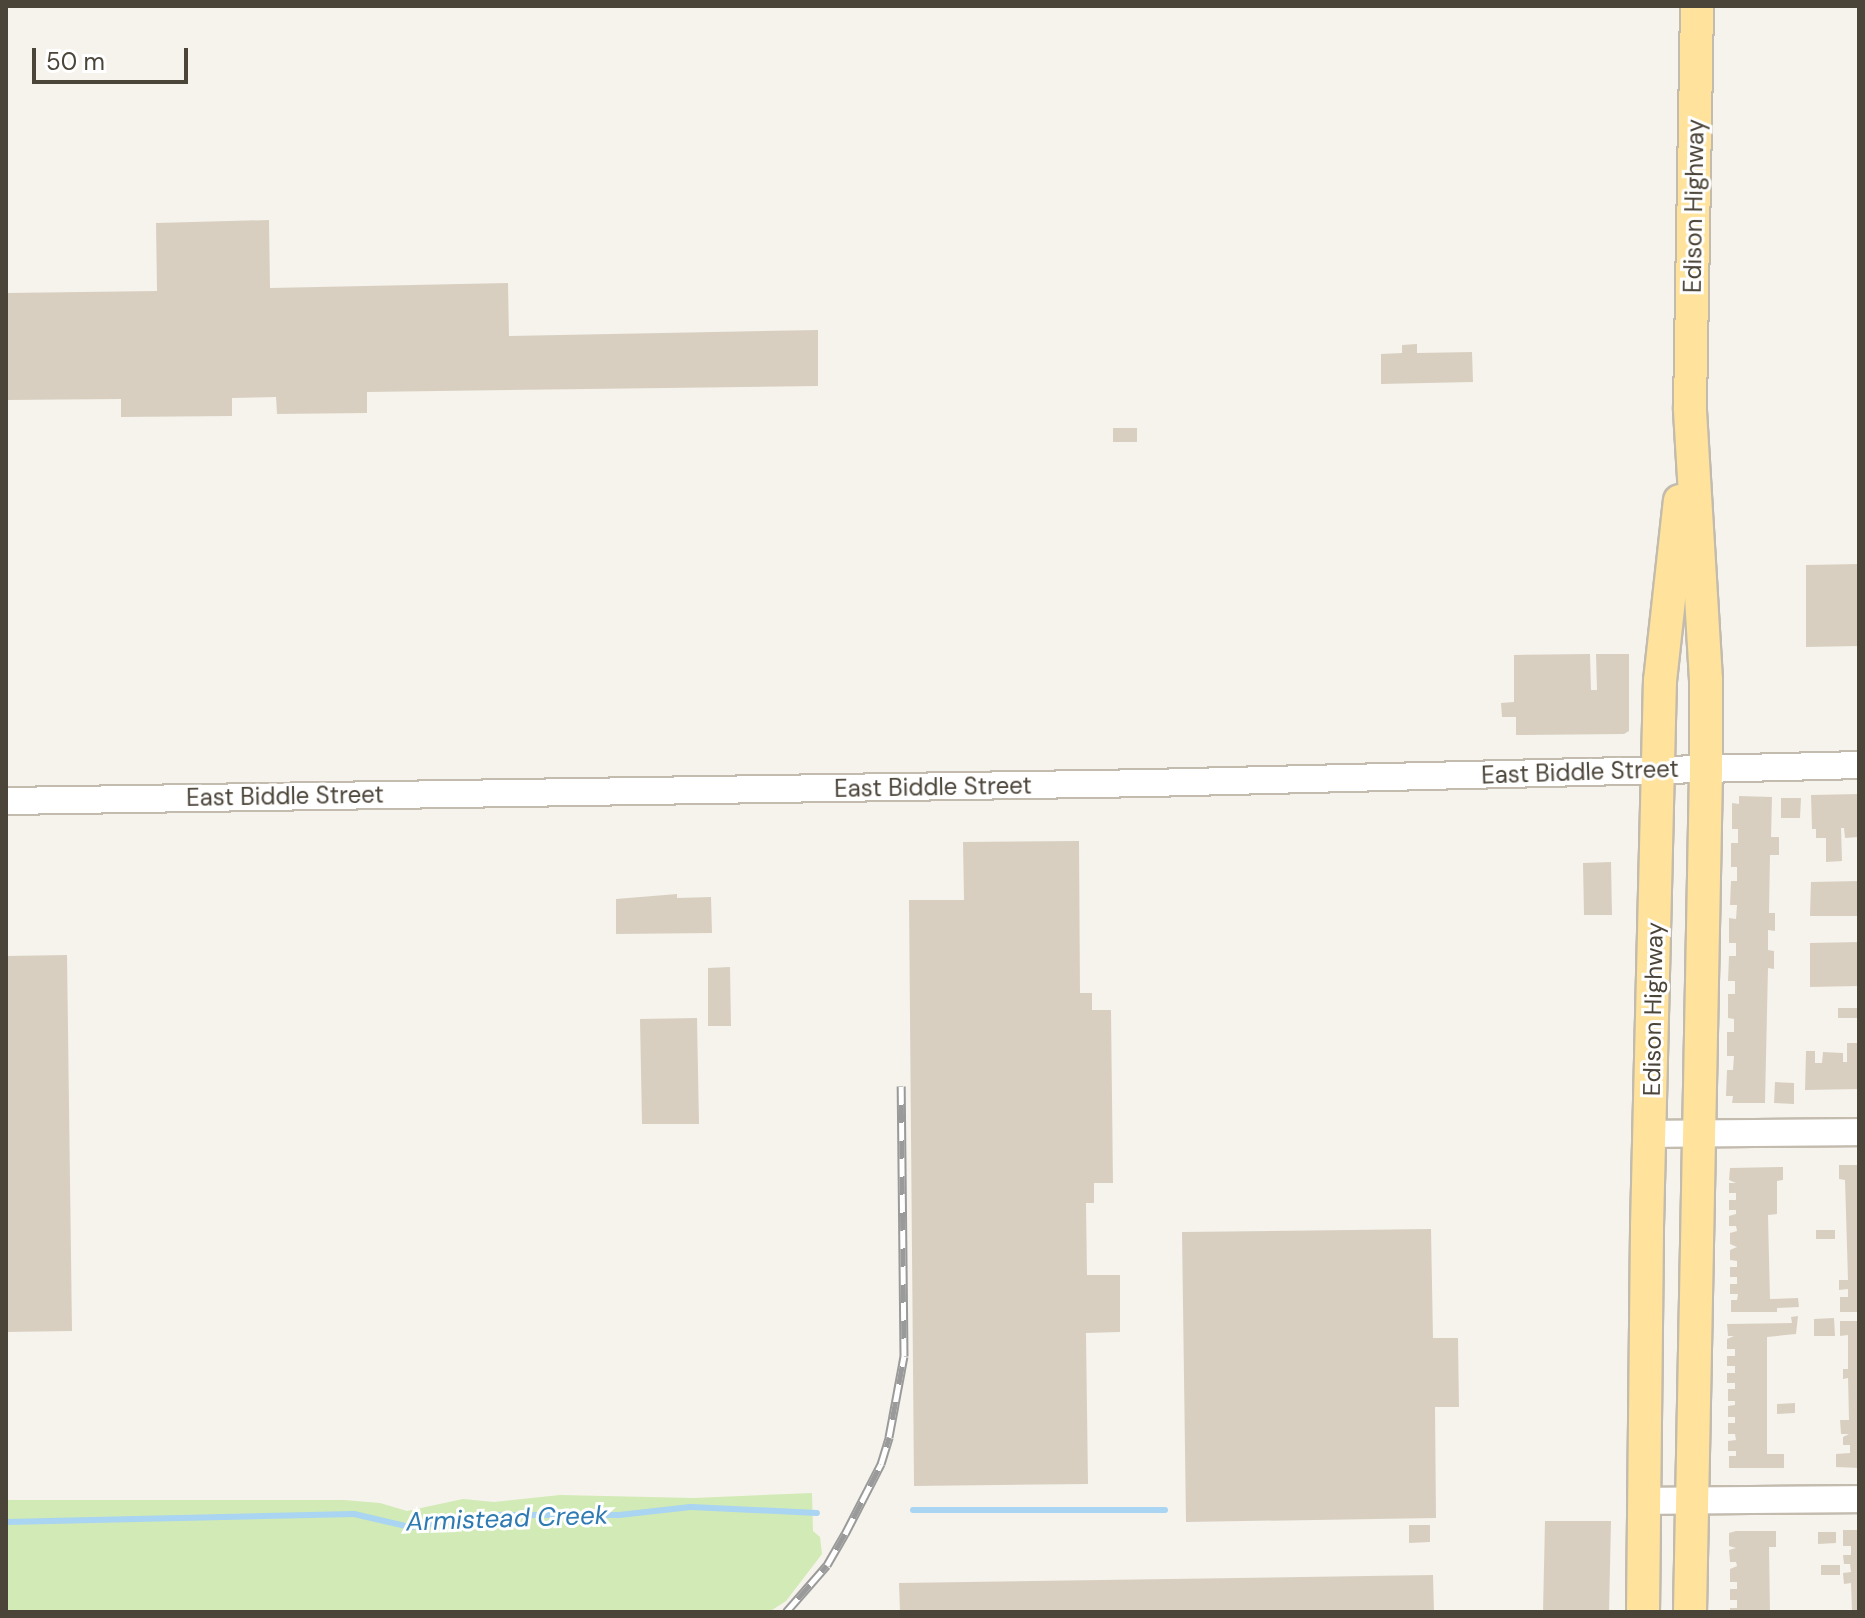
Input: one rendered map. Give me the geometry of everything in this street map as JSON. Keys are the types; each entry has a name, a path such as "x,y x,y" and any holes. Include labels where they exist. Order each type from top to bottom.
{"main road":[{"name":"Edison Highway","path":"1690,1612 1706,768 1706,680 1690,407 1697,6"},
{"name":"Edison Highway","path":"1643,1612 1649,1134 1660,681 1690,407"}],"street":[{"name":"East Biddle Street","path":"6,801 1659,772 1859,765"},
{"path":"1649,1134 1859,1132"},
{"path":"1643,1501 1859,1499"}],"green space":[{"path":"812,1493 813,1531 820,1537 822,1554 786,1601 769,1612 6,1612 6,1500 344,1500 380,1503 407,1511 463,1499 494,1502 560,1495 694,1498"}],"building":[{"path":"269,220 270,288 508,283 509,336 818,330 818,386 367,392 367,413 277,414 276,397 232,398 232,416 121,417 121,399 6,400 6,293 157,291 156,223"},
{"path":"1417,344 1417,353 1472,352 1473,382 1381,384 1381,354 1402,353 1402,345"},
{"path":"1113,428 1137,428 1137,442 1113,442"},
{"path":"1859,564 1859,646 1806,647 1806,565"},
{"path":"1590,654 1591,690 1597,690 1596,654 1629,654 1629,731 1624,734 1516,735 1516,717 1502,717 1501,703 1514,702 1514,655"},
{"path":"1859,794 1859,837 1845,838 1844,828 1841,828 1842,861 1826,862 1826,838 1816,838 1816,829 1812,829 1811,795"},
{"path":"1739,796 1772,797 1771,837 1779,837 1779,855 1770,855 1769,913 1775,913 1775,931 1768,930 1768,950 1774,951 1774,969 1768,968 1765,1103 1732,1103 1733,1096 1726,1096 1727,1070 1733,1070 1734,1056 1727,1056 1727,1032 1734,1032 1734,1019 1728,1018 1728,994 1735,994 1735,981 1728,981 1729,956 1736,956 1736,943 1729,943 1729,918 1736,919 1737,905 1730,905 1731,881 1737,881 1737,867 1731,867 1731,843 1738,843 1738,829 1732,829 1732,803 1739,804"},
{"path":"1781,798 1801,798 1800,818 1781,818"},
{"path":"1079,841 1080,993 1092,993 1092,1010 1111,1010 1113,1183 1094,1183 1094,1203 1086,1203 1087,1275 1120,1275 1120,1332 1086,1333 1088,1484 914,1486 909,900 964,900 963,842"},
{"path":"1611,862 1612,915 1584,915 1583,863"},
{"path":"1859,881 1859,916 1810,916 1811,882"},
{"path":"677,894 677,898 711,897 712,933 616,934 616,899"},
{"path":"1859,942 1859,986 1810,987 1810,943"},
{"path":"67,955 72,1331 6,1332 6,956"},
{"path":"730,967 731,1026 708,1026 708,968"},
{"path":"1838,1008 1859,1008 1859,1018 1838,1018"},
{"path":"697,1018 699,1124 642,1124 640,1019"},
{"path":"1847,1043 1859,1043 1859,1089 1805,1090 1806,1051 1815,1051 1815,1063 1822,1063 1823,1052 1843,1053 1843,1062 1847,1062"},
{"path":"1775,1082 1794,1083 1794,1104 1774,1103"},
{"path":"1839,1165 1859,1165 1859,1312 1840,1312 1840,1297 1848,1297 1848,1289 1839,1290 1839,1280 1848,1280 1845,1180 1839,1179"},
{"path":"1783,1167 1783,1180 1777,1181 1777,1214 1768,1215 1770,1299 1798,1298 1799,1307 1777,1308 1777,1312 1731,1312 1731,1300 1737,1300 1738,1294 1730,1294 1730,1284 1737,1284 1737,1277 1730,1277 1730,1267 1737,1267 1737,1261 1730,1260 1730,1250 1737,1247 1730,1244 1730,1233 1737,1231 1736,1226 1729,1226 1729,1216 1736,1214 1736,1210 1729,1210 1729,1200 1736,1200 1736,1193 1729,1193 1729,1183 1736,1183 1729,1180 1730,1168"},
{"path":"1431,1229 1433,1338 1458,1338 1459,1407 1435,1407 1436,1518 1186,1522 1182,1232"},
{"path":"1816,1230 1835,1230 1835,1239 1816,1239"},
{"path":"1798,1316 1796,1334 1767,1337 1767,1454 1784,1454 1784,1468 1729,1468 1729,1456 1736,1456 1736,1451 1728,1451 1728,1441 1736,1440 1735,1434 1728,1434 1728,1423 1735,1423 1735,1417 1728,1417 1728,1406 1735,1405 1735,1401 1728,1401 1728,1389 1735,1389 1735,1383 1727,1383 1727,1373 1735,1373 1735,1366 1727,1366 1727,1356 1735,1356 1735,1349 1727,1349 1727,1339 1734,1336 1728,1336 1727,1324 1792,1323 1791,1317"},
{"path":"1834,1318 1835,1336 1814,1336 1814,1319"},
{"path":"1840,1321 1859,1321 1859,1468 1836,1467 1836,1454 1850,1453 1850,1445 1843,1445 1843,1437 1849,1434 1841,1434 1840,1420 1849,1420 1848,1378 1843,1379 1843,1369 1848,1369 1848,1335 1840,1336"},
{"path":"1795,1403 1795,1413 1777,1414 1777,1404"},
{"path":"1545,1521 1611,1521 1609,1612 1543,1612"},
{"path":"1409,1525 1430,1525 1430,1542 1409,1543"},
{"path":"1843,1530 1859,1530 1859,1612 1852,1612 1851,1583 1844,1584 1843,1573 1851,1572 1850,1564 1844,1564 1843,1555 1851,1555 1851,1546 1843,1546"},
{"path":"1776,1531 1776,1547 1769,1547 1770,1612 1730,1612 1730,1608 1737,1608 1737,1600 1730,1600 1730,1589 1737,1589 1737,1582 1730,1582 1730,1569 1737,1566 1736,1562 1730,1562 1729,1550 1736,1548 1729,1546 1729,1533"},
{"path":"1818,1532 1836,1532 1836,1543 1818,1544"},
{"path":"1821,1565 1840,1565 1840,1575 1821,1575"},
{"path":"1433,1575 1434,1612 900,1612 899,1583"}],"waterway":[{"name":"Armistead Creek","path":"6,1522 354,1514 410,1527 497,1515 619,1515 691,1507 817,1513"},
{"name":"Armistead Creek","path":"913,1510 1165,1510"}],"railway":[{"path":"786,1612 827,1565 881,1464 889,1437 904,1356 901,1086"}]}
